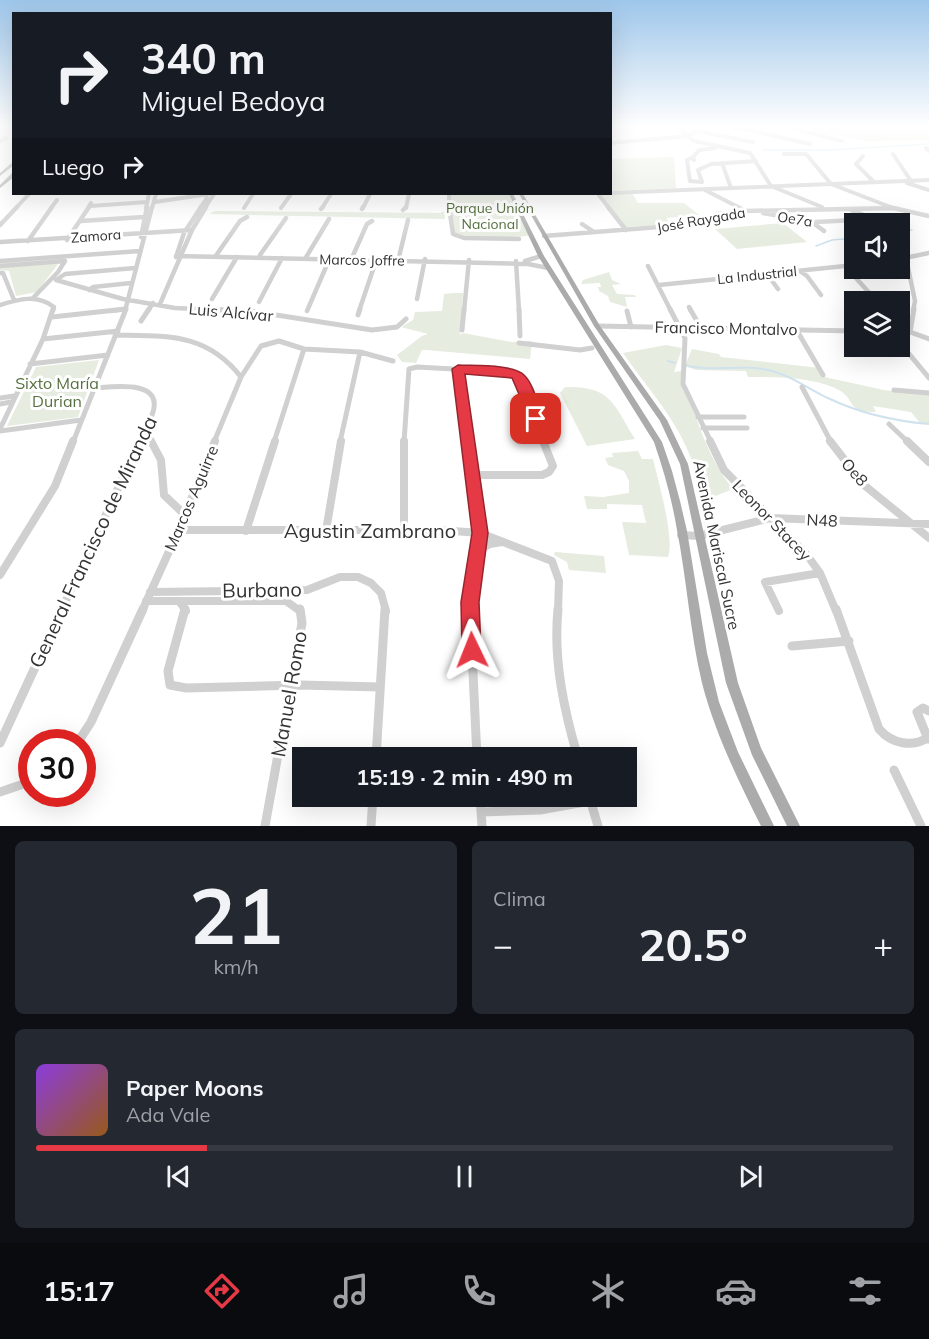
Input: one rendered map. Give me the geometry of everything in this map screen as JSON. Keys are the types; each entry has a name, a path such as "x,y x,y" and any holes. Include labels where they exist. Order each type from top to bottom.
{"main road":[{"path":"0,174 3,169"},
{"path":"0,187 12,176"},
{"name":"Avenida Mariscal Sucre","path":"511,195 541,256 658,442 667,464 708,684 730,751 768,826"},
{"name":"Avenida Mariscal Sucre","path":"522,195 597,326 675,441 684,464 732,683 756,751 794,826"}],"street":[{"path":"691,182 688,167 697,170 705,166"},
{"path":"723,166 731,188"},
{"path":"759,166 771,186 826,209"},
{"path":"816,166 831,184 893,208 929,216"},
{"path":"857,166 874,182"},
{"path":"900,166 910,181"},
{"path":"680,188 691,182 702,182 697,170"},
{"path":"612,193 929,180"},
{"path":"901,181 929,190"},
{"name":"Oe7a","path":"703,189 745,211 811,222 844,220"},
{"path":"0,225 28,195"},
{"path":"0,575 54,489 118,333 130,299 131,283 140,251 149,195"},
{"path":"143,235 156,195"},
{"path":"155,202 204,195"},
{"path":"160,304 188,232 210,195"},
{"path":"244,208 252,195"},
{"path":"281,208 290,195"},
{"path":"321,209 330,195"},
{"path":"362,209 369,195"},
{"path":"403,210 406,208 409,195"},
{"path":"449,195 448,208 452,217 453,234 464,238 519,239"},
{"path":"599,195 626,230"},
{"path":"28,241 57,200"},
{"path":"68,239 91,204 147,202"},
{"path":"845,208 859,213"},
{"name":"José Raygada","path":"544,236 688,225 712,216 745,211 893,208"},
{"path":"80,221 144,217"},
{"path":"216,255 240,220 247,217"},
{"path":"260,255 286,218"},
{"path":"306,257 328,219"},
{"path":"399,260 408,220"},
{"path":"352,258 366,225 372,221"},
{"path":"811,222 824,231"},
{"path":"582,224 595,232"},
{"name":"Zamora","path":"0,244 188,232"},
{"name":"Zamora","path":"0,244 68,239"},
{"path":"0,266 140,251"},
{"path":"910,257 929,253"},
{"name":"Marcos Joffre","path":"216,255 306,257 330,260 352,258 376,261 399,260"},
{"name":"Marcos Joffre","path":"179,256 260,255 516,262 531,261 541,256"},
{"path":"212,299 237,257"},
{"path":"259,302 282,258"},
{"path":"0,261 67,259"},
{"path":"56,279 67,259"},
{"path":"307,311 330,260"},
{"path":"417,300 425,260"},
{"path":"358,315 376,261"},
{"path":"462,330 469,261"},
{"path":"516,262 520,339 580,350 592,348"},
{"name":"Marcos Joffre","path":"516,262 548,268"},
{"name":"Leonor Stacey","path":"648,266 687,345 681,377 703,428 724,470 807,555 820,573 849,641 879,729 885,738 894,742 921,742 928,738 917,712 923,708 929,711"},
{"name":"La Industrial","path":"659,285 844,266"},
{"path":"33,298 65,274 135,268"},
{"path":"800,271 807,276 820,295"},
{"path":"0,273 3,273 14,300"},
{"path":"767,274 778,289"},
{"name":"Luis Alcívar","path":"56,279 89,290 177,308 251,311 372,330 397,327 406,319"},
{"path":"857,279 868,291"},
{"path":"909,279 915,301 910,332 929,339"},
{"path":"89,290 93,286 131,283"},
{"path":"0,305 14,300 33,298 48,301 54,307 43,339 0,430 81,420"},
{"path":"141,321 153,303"},
{"path":"689,307 701,328"},
{"path":"52,316 126,309"},
{"path":"627,311 631,327"},
{"name":"Francisco Montalvo","path":"597,326 844,331"},
{"path":"796,329 822,375"},
{"path":"43,339 118,333 205,344 215,349 234,367 241,378"},
{"name":"Marcos Aguirre","path":"86,729 178,530 241,378 249,364 261,346 269,342 290,343 304,349"},
{"path":"246,531 304,349 360,352 393,361"},
{"path":"326,531 341,439 360,352"},
{"path":"30,364 108,355"},
{"path":"910,355 929,378"},
{"path":"234,367 249,364"},
{"path":"404,530 407,371 417,367 507,372 520,378 553,466 549,472 542,475 472,475"},
{"path":"458,369 480,533 470,602 477,747"},
{"name":"General Francisco de Miranda","path":"0,743 154,410 155,403 152,394 146,389 134,386 95,388"},
{"name":"Oe8","path":"802,387 829,440 847,466 929,538"},
{"path":"894,390 929,393"},
{"path":"0,398 13,399"},
{"path":"0,404 13,399"},
{"path":"698,417 744,417"},
{"path":"889,424 929,462"},
{"path":"703,428 747,428"},
{"path":"142,435 153,440 161,452 164,495 184,514"},
{"name":"N48","path":"681,535 699,536 770,518 929,524"},
{"name":"Agustin Zambrano","path":"178,530 404,530 480,533 547,558 555,565 558,574 558,680 575,747"},
{"path":"477,551 490,544 505,542"},
{"path":"778,611 765,582 820,573"},
{"name":"Burbano","path":"150,592 307,590 340,577 358,577 371,583 381,593 386,611 376,747"},
{"name":"Manuel Romo","path":"146,601 286,601 300,609 302,623 265,826"},
{"path":"179,601 186,610 168,671 170,685 186,688 290,685 380,687"},
{"path":"792,646 849,641"},
{"path":"894,770 921,826"},
{"path":"0,792 18,787"},
{"path":"371,826 372,807"},
{"path":"481,807 482,826"},
{"path":"481,812 540,810 554,807"},
{"path":"592,807 598,826"}],"green space":[{"path":"612,166 675,166 676,188 612,191"},
{"path":"632,193 638,203 684,203 699,215 666,218 671,224 626,227 600,195"},
{"name":"Parque Unión Nacional","path":"449,195 511,195 531,235 481,239 453,234"},
{"path":"214,211 440,213 444,211 445,219 210,214"},
{"path":"783,223 807,242 737,249 715,229"},
{"path":"61,260 37,292 16,296 9,271 0,270 0,262"},
{"path":"609,272 612,280 621,284 612,285 617,294 635,295 636,297 625,297 627,307 610,302 608,296 599,291 600,283 581,284 583,280"},
{"path":"463,293 460,335 463,333 512,342 532,341 530,359 422,350 416,363 402,362 397,355 428,334 401,327 413,320 415,312 442,311 444,294"},
{"path":"666,345 682,348 674,372 681,371 708,448 733,489 705,500 682,438 667,413 623,353"},
{"path":"692,349 719,354 721,357 820,368 821,376 829,378 884,390 929,395 929,424 920,423 911,412 873,406 876,412 859,410 842,392 825,384 782,378 748,377 746,371 696,370 685,366"},
{"name":"Sixto María Durian","path":"99,360 78,417 7,426 36,367"},
{"path":"565,387 593,390 602,394 616,407 635,439 587,446 560,393"},
{"path":"638,451 642,459 653,459 668,524 670,548 668,557 629,555 622,522 646,523 642,505 607,504 607,509 587,509 584,496 603,497 629,493 629,481 624,471 608,465 605,458 613,457 612,453"},
{"path":"555,552 604,556 606,573 569,570 567,562 554,555"}],"waterway":[{"path":"816,246 832,240 844,239"},
{"path":"668,361 675,363"},
{"path":"684,365 772,371 854,409 891,419 929,424"}],"route":[{"path":"472,650 470,602 480,533 458,369 507,372 517,375 536,419"}]}
